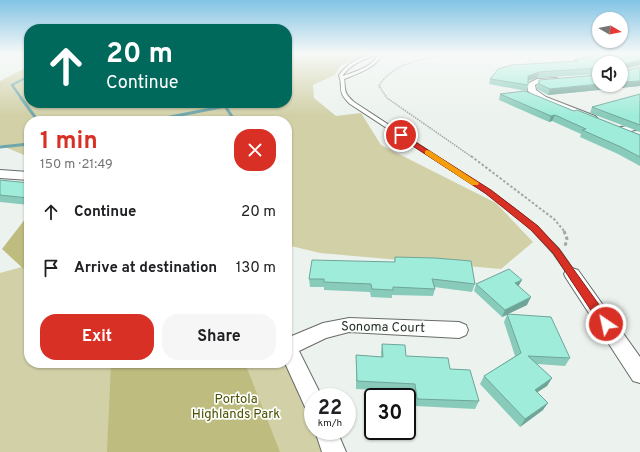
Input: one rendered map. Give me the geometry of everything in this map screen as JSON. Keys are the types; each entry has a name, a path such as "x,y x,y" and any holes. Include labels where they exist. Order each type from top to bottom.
{"street":[{"path":"568,79 537,81 531,84 532,91 543,99 600,121"},
{"path":"634,135 617,128 640,126"},
{"path":"0,174 24,176"},
{"path":"572,274 640,374"},
{"name":"Sonoma Court","path":"292,345 323,331 349,325 459,330"},
{"path":"292,357 307,388"},
{"path":"329,440 334,452"}],"lane":[{"path":"342,74 341,89 344,96 352,103 494,196 534,228 556,251 572,274"},
{"path":"342,78 353,74"}],"path":[{"path":"389,74 380,81 379,86 387,98 484,165 554,219 562,227 567,236 567,243 564,248 556,251"}],"green space":[{"path":"13,74 24,74 24,108 292,108 292,74 336,74 313,85 314,98 336,116 361,113 381,145 496,203 533,242 501,269 320,253 292,246 292,116 24,116 24,155 0,145 0,81"},
{"path":"24,220 24,269 2,249"},
{"name":"Portola Highlands Park","path":"24,266 24,368 291,368 306,388 304,388 304,440 332,440 337,452 0,452 0,273"},
{"path":"111,368 247,368 280,452 107,452"}],"building":[{"path":"494,74 533,74 528,76 528,85 490,79"},
{"path":"628,74 640,74 640,81 628,82"},
{"path":"592,76 592,85 550,89 539,84 539,80"},
{"path":"525,91 640,135 640,157 582,130 586,129 555,115 551,116 500,94"},
{"path":"640,94 640,125 592,107"},
{"path":"0,180 24,182 24,198 0,195"},
{"path":"395,257 471,261 475,284 432,279 435,289 393,287 393,290 372,289 371,284 324,282 324,279 309,279 312,260 395,262"},
{"path":"509,269 522,280 515,283 531,297 505,310 476,284"},
{"path":"507,314 551,317 570,358 528,356 552,378 535,390 548,403 525,419 484,376 521,353"},
{"path":"382,344 405,345 406,356 448,358 450,369 470,370 479,401 417,399 415,384 357,381 356,355 383,357"}],"waterway":[{"path":"22,99 12,85 24,79"},
{"path":"21,98 24,102"},
{"path":"28,108 34,116"},
{"path":"175,116 216,108"},
{"path":"226,108 232,116"},
{"path":"0,147 24,145"}],"slow traffic":[{"path":"427,152 475,183"}],"route":[{"path":"401,135 488,192 513,210 534,228 556,251 606,324"}]}
